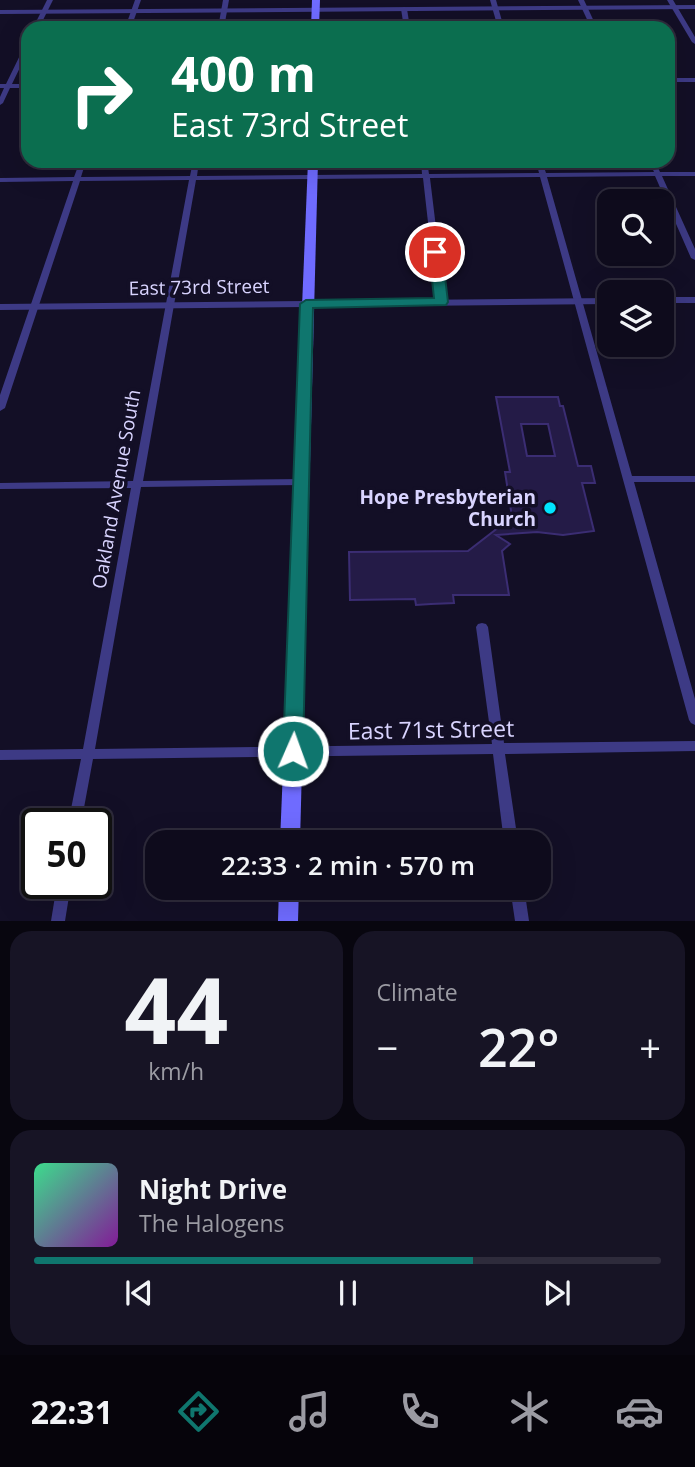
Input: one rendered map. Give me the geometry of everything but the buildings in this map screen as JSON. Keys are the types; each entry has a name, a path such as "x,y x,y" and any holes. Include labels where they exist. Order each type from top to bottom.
{"main road":[{"path":"290,830 303,482 306,304 313,168"},
{"path":"288,921 289,900"}],"street":[{"path":"40,21 50,0"},
{"path":"130,21 138,0"},
{"path":"222,21 226,0"},
{"path":"493,0 499,21"},
{"path":"581,0 591,21"},
{"path":"0,12 224,10 315,5 404,9 586,8 672,4 695,7"},
{"path":"672,4 695,42"},
{"path":"404,9 406,21"},
{"path":"0,103 4,86 21,57"},
{"path":"675,80 695,80"},
{"path":"0,408 81,168"},
{"name":"Oakland Avenue South","path":"78,808 195,168"},
{"path":"425,168 441,302"},
{"path":"541,168 695,720"},
{"path":"655,168 695,258"},
{"path":"0,180 695,174"},
{"path":"674,300 695,300"},
{"name":"East 73rd Street","path":"0,307 597,301"},
{"path":"627,480 695,478"},
{"path":"0,486 303,482"},
{"path":"482,626 509,830"},
{"name":"East 71st Street","path":"0,755 695,746"},
{"path":"58,921 62,899"},
{"path":"519,900 522,921"}],"place":[{"name":"Hope Presbyterian Church","path":"550,508"}],"route":[{"path":"293,751 303,482 306,304 441,302 435,252"}]}
